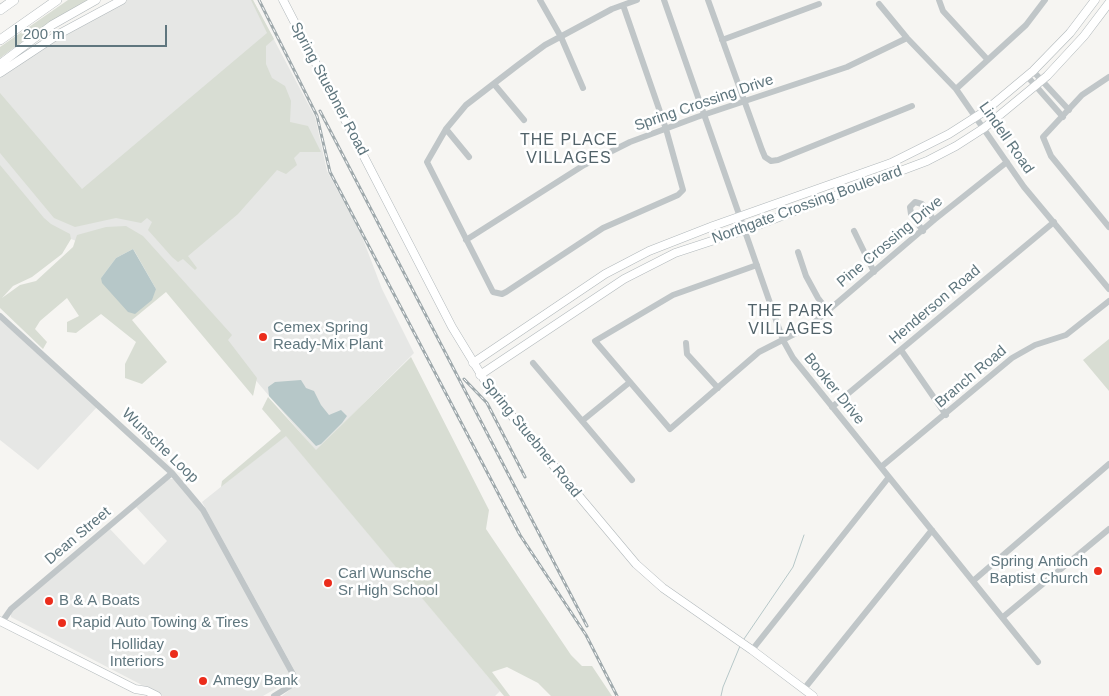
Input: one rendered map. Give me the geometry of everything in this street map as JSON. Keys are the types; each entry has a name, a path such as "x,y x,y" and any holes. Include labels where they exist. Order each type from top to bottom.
{"highway":[{"path":"0,10 14,0"},
{"path":"0,40 56,0"}],"main road":[{"path":"0,64 52,25 96,0"},
{"path":"0,73 59,34 122,0"},
{"name":"Spring Stuebner Road","path":"283,0 452,327 480,375 509,415 636,564 663,588 752,650 813,696"},
{"path":"1094,2 1104,10"},
{"name":"Northgate Crossing Boulevard","path":"473,363 605,274 646,253 740,216 861,174 921,150 976,117 1030,74 1070,33 1094,2"},
{"name":"Northgate Crossing Boulevard","path":"480,375 624,279 676,253 745,230 927,161 984,128 1067,56 1109,3"},
{"path":"861,174 864,185"},
{"path":"646,253 653,266"},
{"path":"564,302 571,313"},
{"path":"1,621 135,689 147,691 157,696"},
{"path":"135,689 142,696"}],"street":[{"path":"540,0 561,36 583,88"},
{"path":"623,5 666,129 683,190 678,195 603,228 506,292 497,294 493,292 427,162 446,129 466,105 545,45 623,5 637,0"},
{"name":"Booker Drive","path":"664,0 783,340 792,358 1038,662"},
{"path":"708,0 765,158 771,161 778,160 912,106"},
{"path":"939,0 943,11 987,59"},
{"path":"956,89 1026,25 1045,0"},
{"path":"722,40 819,4"},
{"name":"Lindell Road","path":"879,4 907,38 956,89 1007,162 1109,289"},
{"name":"Spring Crossing Drive","path":"466,240 584,165 630,142 704,114 847,67 907,38"},
{"path":"1030,74 1064,117"},
{"path":"1109,76 1082,95 1044,138 1051,156 1109,227"},
{"path":"1038,83 1069,110"},
{"path":"494,84 524,120"},
{"path":"446,129 469,157"},
{"name":"Pine Crossing Drive","path":"630,382 670,429 759,352 810,326 924,231 934,220 1007,162"},
{"path":"924,231 911,214 910,207 915,202 922,204 934,220"},
{"name":"Henderson Road","path":"832,407 1054,222"},
{"path":"854,231 874,272"},
{"path":"798,252 806,276 818,298 828,311"},
{"path":"582,421 630,382 595,342 673,295 758,265"},
{"name":"Branch Road","path":"881,467 946,415 1012,358 1035,346 1066,335 1109,301"},
{"name":"Wunsche Loop","path":"0,316 172,473 204,510 294,676 294,682 274,696"},
{"path":"686,343 687,354 718,388"},
{"path":"900,350 946,415"},
{"path":"533,363 632,480"},
{"path":"973,580 1109,464"},
{"name":"Dean Street","path":"1,621 11,609 172,473"},
{"path":"752,650 889,478"},
{"path":"1002,617 1109,529"},
{"path":"804,689 932,530"}],"shaded area":[{"path":"68,0 88,0 38,30 0,58 0,47"},
{"path":"126,0 253,0 315,117 327,171 361,234 382,289 414,353 316,451 131,234 84,244 53,232 0,182 0,75 16,63"},
{"path":"251,0 253,0 274,39 266,46 266,64 272,78 285,86 291,101 290,122 308,126 321,152 300,152 294,158 297,165 286,174 277,170 238,214 188,256 197,268 195,270 183,259 178,262 172,257 148,230 152,222 147,218 141,223 116,218 75,227 54,218 0,153 0,93 82,189 267,33"},
{"path":"0,165 44,218 70,234 71,239 62,254 32,277 13,286 2,298 20,285 36,281 73,247 77,235 106,227 126,226 143,236 232,335 228,340 257,378 253,396 166,292 132,320 167,362 142,384 125,378 125,364 136,342 101,314 76,333 67,332 67,322 79,316 67,298 40,321 35,329 47,342 43,349 0,308","holes":["133,249 156,289 101,278 116,258"]},
{"path":"133,249 156,289 152,300 135,314 128,312 102,283 101,278 116,258"},
{"path":"0,320 97,407 38,470 0,440"},
{"path":"1109,339 1109,391 1083,360"},
{"path":"411,357 489,510 486,529 571,655 582,666 592,666 612,696 551,696 538,683 507,667 492,672 510,696 504,696 286,436 221,487 222,481 281,431 262,409 268,397 316,450"},
{"path":"301,380 306,388 314,391 329,415 341,410 347,416 321,444 316,446 269,396 268,387 275,382"},
{"name":"Carl Wunsche Sr High School","path":"286,435 500,691 495,696 282,696 297,684 297,675 202,502"},
{"path":"169,479 175,479 199,507 291,674 289,681 263,696 163,696 11,617 11,612 110,529 144,565 167,541 136,507"}],"waterway":[{"path":"744,639 793,567 804,535"},
{"path":"721,696 740,646"}],"railway":[{"path":"259,0 317,116 330,172 520,535 586,635 617,696"},
{"path":"320,111 587,626"},
{"path":"464,379 487,403 525,477"}],"place":[{"name":"Cemex Spring Ready-Mix Plant","path":"263,337"},
{"name":"Spring Antioch Baptist Church","path":"1098,571"},
{"name":"Carl Wunsche Sr High School","path":"328,583"},
{"name":"B & A Boats","path":"49,601"},
{"name":"Rapid Auto Towing & Tires","path":"62,623"},
{"name":"Holliday Interiors","path":"174,654"},
{"name":"Amegy Bank","path":"203,681"}],"district":[{"name":"THE PLACE VILLAGES","path":"569,150"},
{"name":"THE PARK VILLAGES","path":"791,321"}]}
